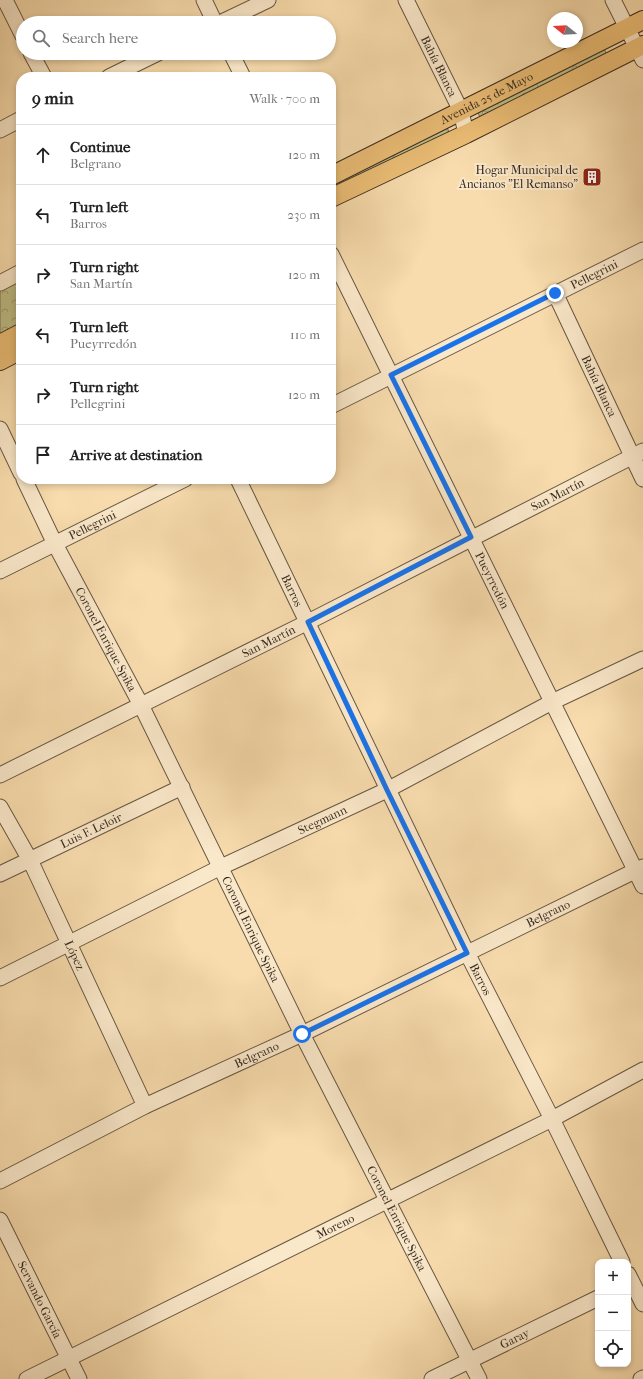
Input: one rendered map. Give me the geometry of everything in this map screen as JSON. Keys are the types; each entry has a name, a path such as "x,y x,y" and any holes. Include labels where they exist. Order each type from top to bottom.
{"main road":[{"name":"Avenida 25 de Mayo","path":"336,174 635,24"},
{"name":"Avenida 25 de Mayo","path":"336,196 641,51"},
{"path":"0,344 16,336"},
{"path":"0,361 16,353"}],"street":[{"path":"4,0 16,23"},
{"path":"204,0 212,16"},
{"path":"235,16 268,0"},
{"name":"Bahía Blanca","path":"406,0 461,111 466,134"},
{"path":"613,0 635,24 641,51"},
{"path":"35,60 41,72"},
{"path":"119,72 144,60"},
{"path":"234,60 240,72"},
{"path":"0,130 16,122"},
{"name":"Pellegrini","path":"336,403 643,250"},
{"name":"Pueyrredón","path":"336,264 552,702 639,869 643,886"},
{"path":"0,283 16,275"},
{"name":"Bahía Blanca","path":"555,293 637,454 643,479"},
{"path":"0,429 16,463"},
{"name":"San Martín","path":"0,775 308,622 471,537 637,454"},
{"name":"Coronel Enrique Spika","path":"26,484 55,544 141,704 302,1034 479,1379"},
{"name":"Pellegrini","path":"0,570 175,484"},
{"name":"Barros","path":"240,484 308,622 387,790 621,1259"},
{"name":"Stegmann","path":"0,978 69,942 221,867 387,790 552,702 643,659"},
{"name":"Luis F. Leloir","path":"0,874 182,787"},
{"name":"López","path":"0,806 30,860 145,1106"},
{"name":"Belgrano","path":"0,1181 145,1106 302,1034 639,869"},
{"name":"Moreno","path":"27,1379 552,1119 643,1070"},
{"name":"Servando García","path":"0,1220 79,1379"},
{"path":"633,1278 643,1304"},
{"name":"Garay","path":"432,1379 595,1299"}],"green space":[{"path":"604,48 606,53 603,57 480,117 478,113 481,110"},
{"path":"447,127 449,132 336,192 336,182"},
{"path":"16,280 16,327 0,335 0,288"}],"place":[{"name":"Hogar Municipal de Ancianos \"El Remanso\"","path":"592,177"}],"route":[{"path":"302,1034 467,953 387,790 308,622 471,537 391,375 555,293"}]}
